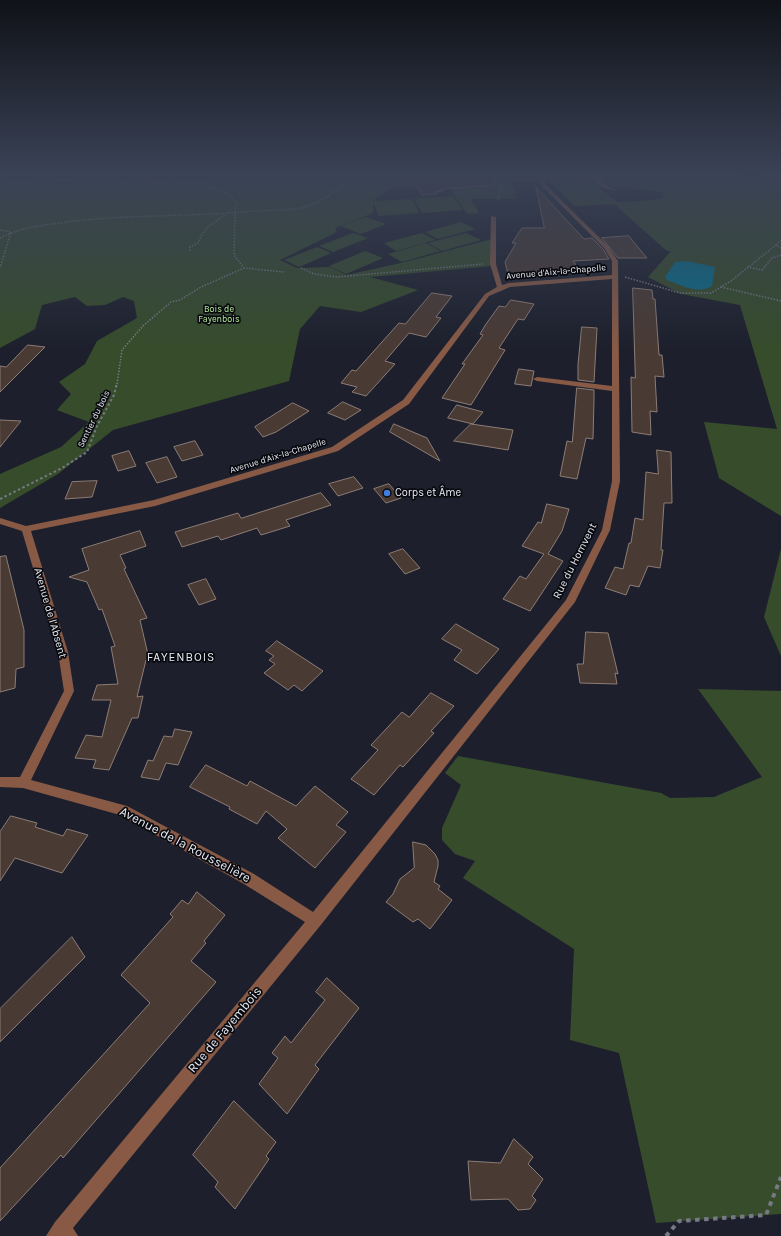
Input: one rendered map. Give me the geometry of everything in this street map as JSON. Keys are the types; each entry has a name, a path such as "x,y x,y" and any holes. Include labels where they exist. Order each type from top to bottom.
{"street":[{"path":"494,232 493,264 500,288"},
{"name":"Rue du Homvent","path":"394,822 570,602 606,530 616,481 615,261 606,247 591,232"},
{"name":"Avenue d'Aix-la-Chapelle","path":"26,529 155,503 335,449 406,402 486,295 509,285 615,277"},
{"path":"537,379 616,389"},
{"path":"0,521 26,529"},
{"name":"Avenue de l'Absent","path":"23,783 69,692 63,652 26,529"},
{"name":"Avenue de la Rousselière","path":"0,782 23,783 123,810 249,879 315,921"},
{"name":"Rue de Fayembois","path":"62,1233 394,822"}],"path":[{"path":"0,238 12,232"},
{"path":"0,268 12,232"},
{"path":"190,251 190,247 198,243 199,238 204,232"},
{"path":"235,232 234,255 244,268 284,272"},
{"path":"615,277 632,278 680,293 711,293 731,281 746,267 781,240"},
{"path":"776,245 781,248"},
{"path":"746,267 762,270 772,258 781,255"},
{"path":"301,268 314,274 337,277 493,264"},
{"name":"Sentier du bois","path":"0,499 62,468 87,452 97,426 114,395 120,371 122,350 143,326 171,302 180,300 202,287 244,268"},
{"path":"721,287 781,301"},
{"path":"666,1236 679,1221 766,1215 781,1177"}],"green space":[{"name":"Bois de Fayenbois","path":"0,232 337,232 280,260 297,268 330,267 346,275 401,263 492,239 492,266 370,277 418,290 361,312 320,306 300,329 289,381 113,430 58,474 0,508 0,474 61,447 89,422 57,410 71,394 59,382 85,364 97,341 137,318 134,301 123,297 105,305 87,306 75,297 42,305 35,329 0,348"},
{"path":"355,232 367,232 361,234"},
{"path":"426,232 465,232 438,239"},
{"path":"645,232 781,232 781,516 719,478 704,422 777,429 740,305 681,294 648,277 671,251 667,251"},
{"path":"353,233 368,238 333,252 319,246"},
{"path":"422,233 435,240 396,251 384,243"},
{"path":"466,233 481,240 442,251 428,243"},
{"path":"426,243 440,251 402,262 388,254"},
{"path":"317,247 331,253 299,267 284,260"},
{"path":"365,251 383,258 346,274 329,266"},
{"path":"781,549 781,656 764,617"},
{"path":"698,689 781,691 781,1214 656,1223 619,1053 570,1040 574,949 463,878 475,861 455,854 442,840 442,828 461,785 445,773 458,756 661,793 670,798 714,797 762,777"}],"water":[{"path":"687,261 715,267 712,286 701,290 667,280 665,277 675,262"}],"building":[{"path":"520,232 577,232 584,239 592,238 603,249 609,259 573,261 581,271 508,274 505,262 516,243 512,243"},
{"path":"629,236 647,258 618,258 602,238"},
{"path":"633,288 652,290 653,299 655,299 659,355 662,355 664,377 655,376 657,412 650,411 651,435 632,432 631,377 635,378"},
{"path":"432,293 452,296 436,317 441,318 426,337 409,333 385,361 395,364 366,396 352,392 357,387 341,383 352,370 356,371 399,323 405,324"},
{"path":"511,300 534,304 524,320 518,319 499,348 505,350 471,405 442,398 465,364 462,364 483,335 480,334 486,324 499,306 505,307"},
{"path":"582,327 597,328 594,382 578,380"},
{"path":"28,345 45,347 0,392 0,366 6,367"},
{"path":"519,369 534,371 531,386 515,384"},
{"path":"577,388 594,390 594,399 593,439 586,438 577,479 560,476 567,441 572,442"},
{"path":"343,402 361,410 345,420 328,413"},
{"path":"293,403 309,411 276,432 263,437 255,427"},
{"path":"457,405 483,412 473,424 448,418"},
{"path":"0,420 21,421 0,447"},
{"path":"394,424 427,438 440,461 390,432"},
{"path":"471,424 513,430 508,450 454,441"},
{"path":"195,441 203,455 182,461 174,447"},
{"path":"657,450 671,452 672,503 664,503 661,550 663,550 660,568 648,566 639,587 630,585 626,595 605,588 615,567 623,569 629,543 631,543 635,518 643,520 646,472 658,474"},
{"path":"129,451 136,466 118,471 112,456"},
{"path":"167,457 177,477 157,483 146,463"},
{"path":"354,477 363,488 338,496 329,484"},
{"path":"97,481 92,497 65,499 72,482"},
{"name":"Corps et Âme","path":"389,484 401,498 386,503 374,489"},
{"path":"321,493 331,505 286,520 290,526 261,535 257,528 221,540 218,536 182,547 175,532 238,513 241,518"},
{"path":"547,504 569,509 562,531 548,554 563,561 530,611 503,599 520,576 526,579 544,554 522,546 538,522 541,523"},
{"path":"140,531 146,546 120,555 126,568 124,569 147,618 140,620 149,659 146,660 137,697 143,696 138,718 132,718 109,770 93,768 96,760 75,758 86,735 102,737 111,700 92,700 97,685 118,684 111,647 115,646 102,609 99,610 87,582 69,577 89,570 82,549"},
{"path":"403,549 420,568 405,574 389,554"},
{"path":"6,556 24,630 24,667 16,669 15,688 0,692 0,557"},
{"path":"206,579 216,599 199,605 188,585"},
{"path":"456,624 499,649 477,674 454,660 462,650 442,639"},
{"path":"586,632 608,633 618,674 615,673 617,684 580,683 577,664 583,664"},
{"path":"277,641 323,671 302,691 294,685 288,690 264,673 275,664 269,660 274,656 266,651"},
{"path":"431,693 454,706 431,731 434,733 403,767 400,765 374,795 351,779 378,750 371,745 402,712 409,717"},
{"path":"175,729 192,732 178,765 166,763 159,780 141,777 148,760 153,761 164,736 172,737"},
{"path":"206,765 247,786 250,781 296,806 315,786 348,812 336,825 346,832 315,868 278,838 287,829 266,811 257,824 229,809 230,807 190,787"},
{"path":"11,816 37,823 35,827 63,836 67,829 88,835 62,873 15,858 0,881 0,832"},
{"path":"413,842 426,845 435,854 438,860 438,866 434,882 440,886 438,889 452,900 430,929 418,919 413,922 386,902 393,894 400,879 414,868"},
{"path":"197,892 225,915 204,941 206,943 191,961 216,982 63,1158 61,1155 0,1221 0,1168 150,1003 121,975 173,917 170,914 182,900 188,904"},
{"path":"72,937 85,957 0,1042 0,1009"},
{"path":"327,978 359,1008 315,1065 319,1069 287,1114 259,1084 278,1058 272,1053 285,1036 291,1043 325,1000 316,992"},
{"path":"234,1101 276,1142 266,1156 269,1159 235,1209 215,1187 218,1182 193,1155"},
{"path":"514,1139 533,1157 528,1164 543,1179 532,1196 536,1200 530,1209 518,1210 508,1199 471,1200 468,1161 500,1163"}],"place":[{"name":"Corps et Âme","path":"387,493"}],"district":[{"name":"FAYENBOIS","path":"181,658"}]}
